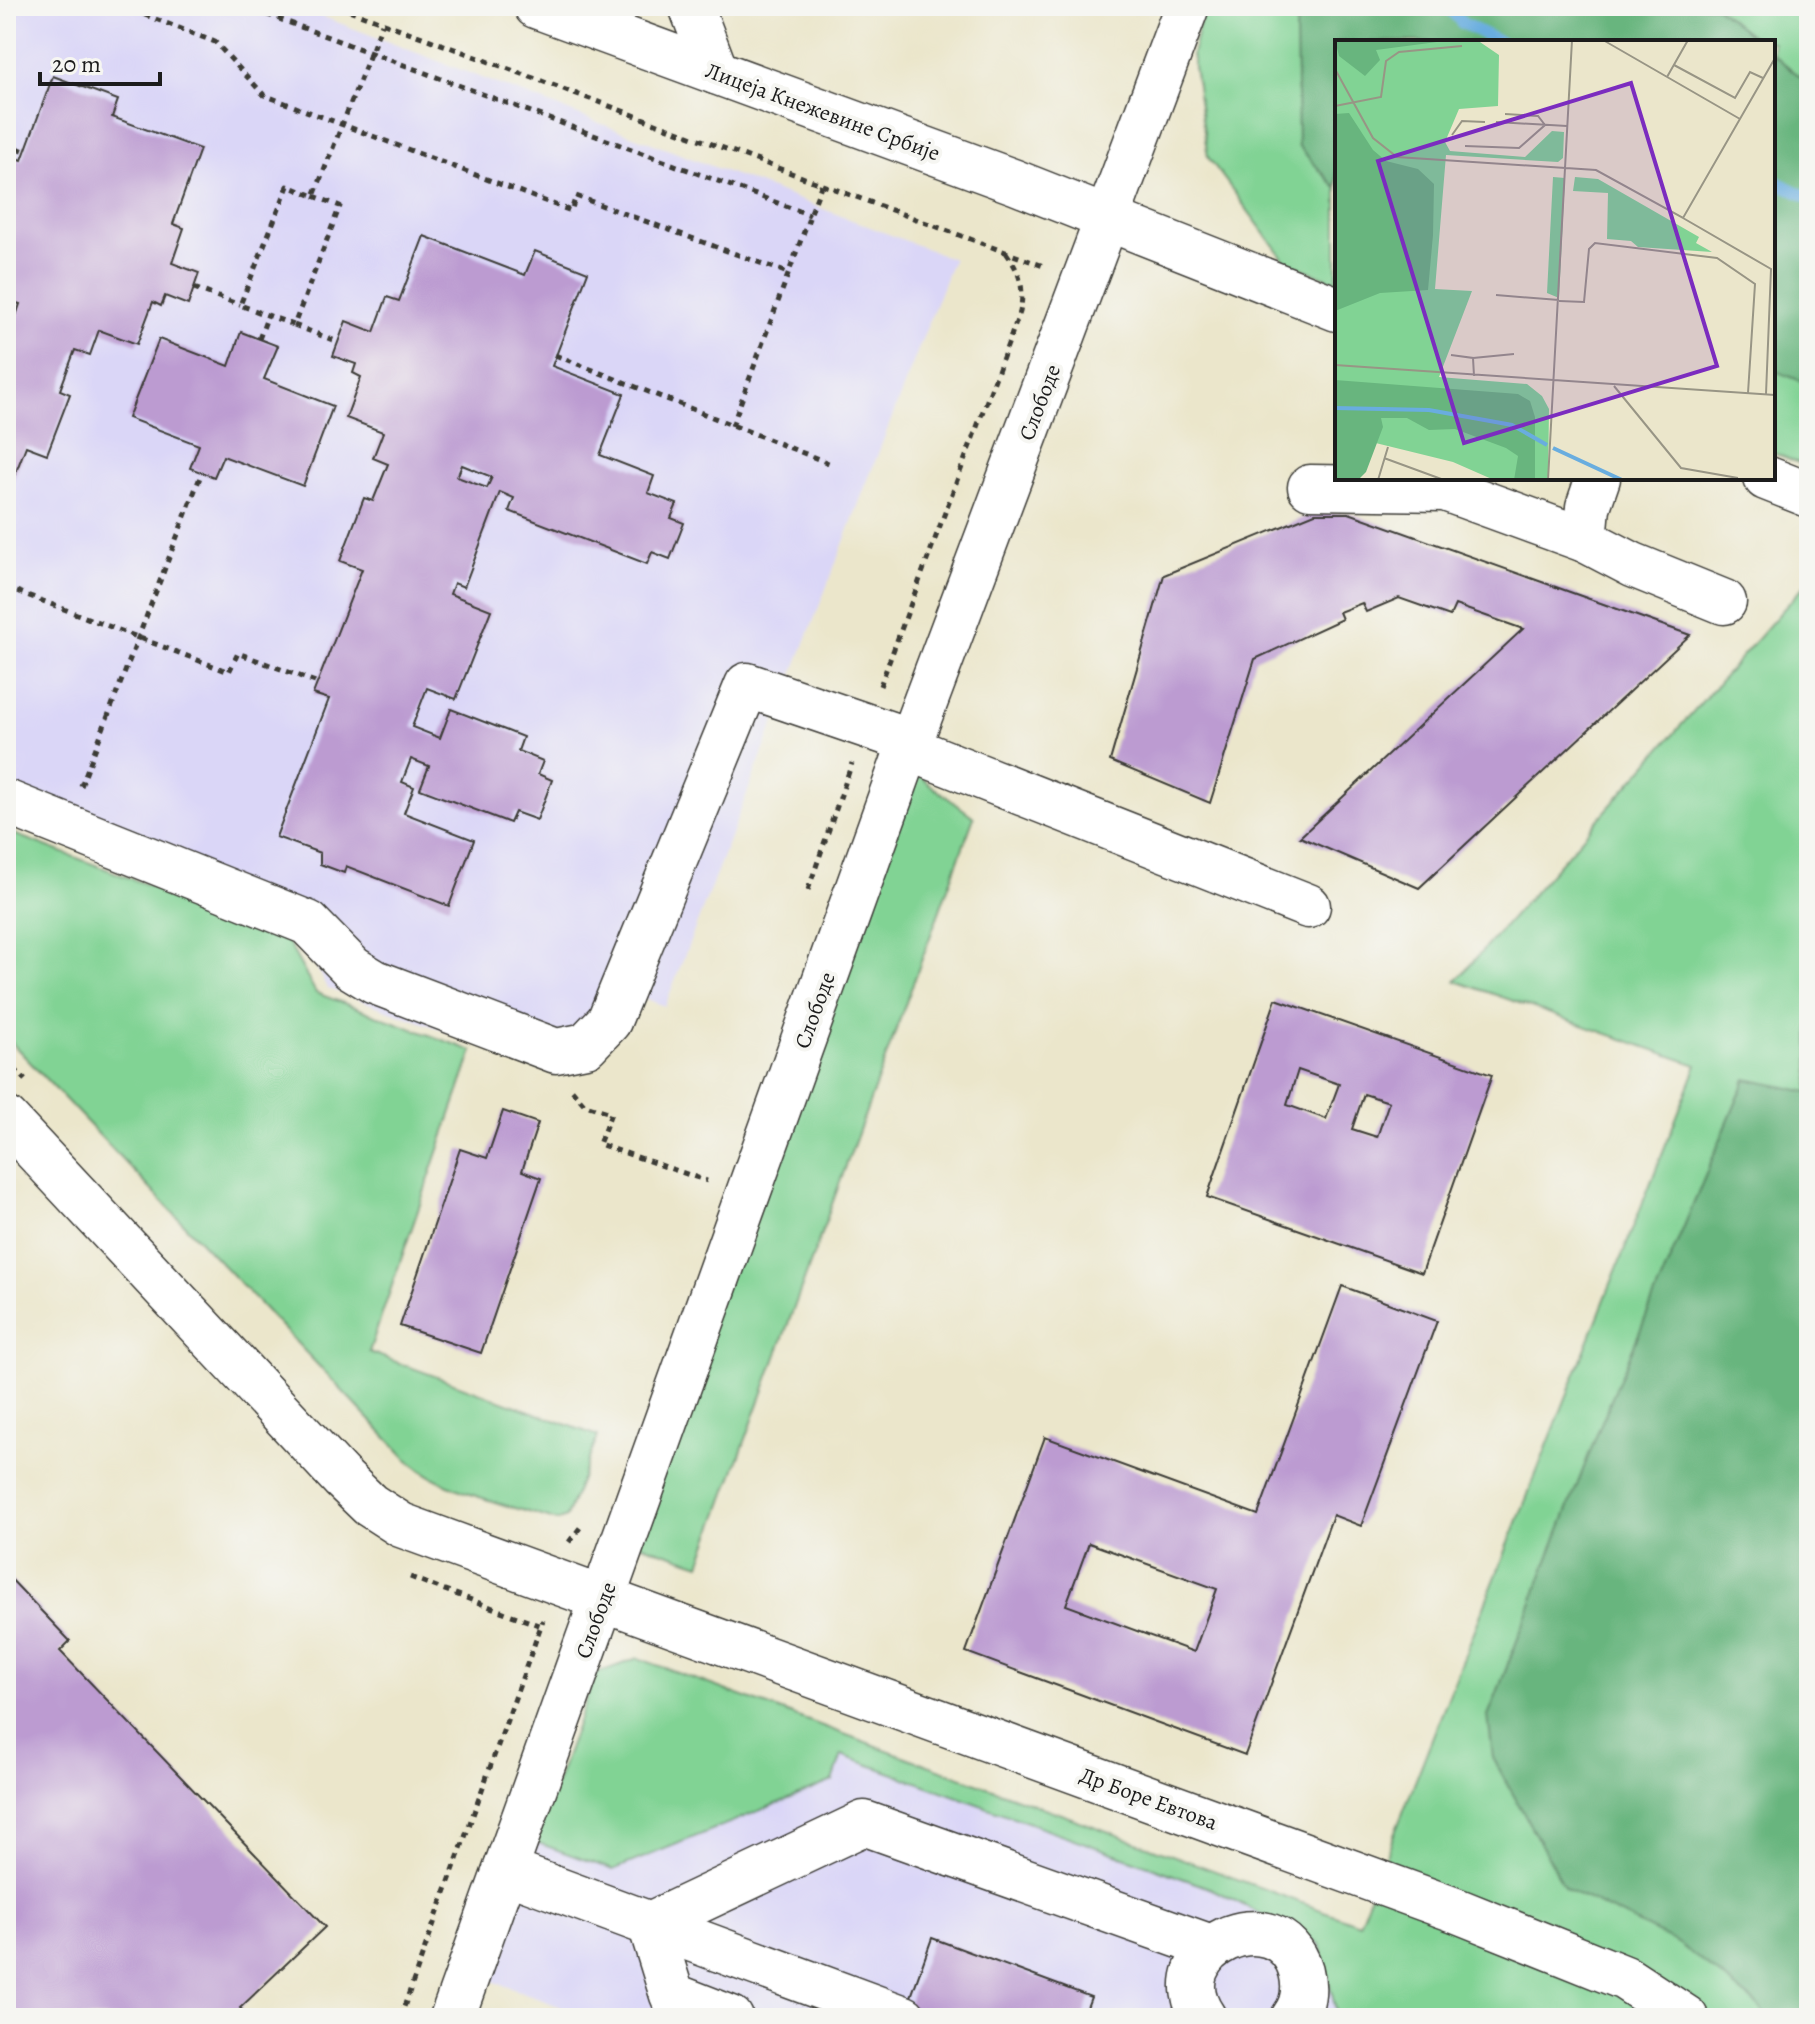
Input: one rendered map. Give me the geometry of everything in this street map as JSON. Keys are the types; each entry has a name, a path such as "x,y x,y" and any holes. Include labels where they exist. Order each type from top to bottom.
{"street":[{"name":"Лицеја Кнежевине Србије","path":"536,6 1108,219 1335,308"},
{"path":"691,6 716,72"},
{"name":"Слободе","path":"452,2018 909,745 1187,6"},
{"path":"1585,540 1588,507 1597,480"},
{"path":"1771,480 1809,495"},
{"path":"1310,487 1445,489 1585,540 1633,565 1724,602"},
{"path":"6,802 308,923 352,968 375,982 556,1051 586,1045 609,1021 747,685 909,745 1308,906"},
{"name":"Др Боре Евтова","path":"17,1101 370,1505 417,1533 603,1598 1532,1939 1625,1978 1686,2018"},
{"path":"650,1924 864,1823 1211,1947"},
{"path":"507,1871 904,2018"},
{"path":"650,1924 672,1995 731,2018"},
{"path":"1204,2018 1194,1994 1194,1977 1211,1947 1225,1938 1259,1933 1289,1949 1299,1964 1303,1998 1293,2018"}],"path":[{"path":"122,6 215,42 264,95 341,127 571,211 576,196 788,273"},
{"path":"244,6 810,215"},
{"path":"338,6 1084,281"},
{"path":"314,196 382,24"},
{"path":"6,144 25,151"},
{"path":"732,426 822,183"},
{"path":"240,305 288,186 340,206 294,325"},
{"path":"194,288 338,342"},
{"path":"259,339 268,315"},
{"path":"555,355 831,464"},
{"path":"66,824 202,472"},
{"path":"6,587 229,672 238,653 318,683"},
{"path":"556,1051 568,1086 585,1105 611,1113 599,1144 707,1181"},
{"path":"6,1060 17,1101"},
{"path":"557,1539 569,1541"}],"shaded area":[{"path":"6,6 295,6 953,259 665,1006 636,995 558,1072 327,988 298,930 6,820"},
{"path":"842,1755 1212,1889 1320,1944 1336,2011 1330,2018 590,2018 485,1978 535,1842"}],"green space":[{"path":"1204,6 1809,6 1809,467 1775,454 1775,40 1335,40 1335,281 1286,262 1208,157 1192,54"},
{"path":"1300,6 1715,6 1757,40 1335,40 1335,187 1298,146 1296,30"},
{"path":"1775,56 1809,84 1809,384 1775,371"},
{"path":"1809,580 1809,2018 1330,2018 1336,2011 1320,1944 1212,1889 842,1755 833,1781 613,1870 535,1842 595,1674 638,1658 1359,1924 1697,1065 1456,981"},
{"path":"904,760 929,784 974,817 700,1564 624,1539"},
{"path":"6,831 285,937 316,993 473,1051 369,1352 598,1436 566,1517 557,1521 480,1498 443,1482 410,1462 6,1037"},
{"path":"1746,1079 1809,1092 1809,2018 1767,2018 1760,2007 1678,1943 1565,1888 1493,1758 1488,1716 1600,1426"}],"building":[{"path":"53,76 118,100 112,117 200,149 173,224 184,228 172,263 199,273 188,305 165,296 161,306 153,302 137,344 99,330 90,355 75,350 60,390 70,394 47,454 26,446 6,498 6,312 16,316 20,304 6,300 6,154 22,160"},
{"path":"424,236 525,275 535,251 588,272 552,366 624,394 600,455 654,476 648,493 677,504 671,518 684,523 670,559 652,552 647,564 509,511 514,498 500,492 464,587 454,583 450,594 491,610 456,699 427,688 412,727 440,738 451,709 523,737 518,751 543,761 538,774 552,780 537,820 515,812 510,823 420,789 429,766 411,759 402,782 414,787 404,813 474,840 449,906 346,866 344,873 320,864 320,853 276,837 329,699 313,694 362,569 340,561 364,498 373,501 388,464 373,458 383,432 346,418 361,377 353,373 356,364 333,356 346,321 374,332 387,297 399,301","holes":["462,465 492,477 487,488 457,477"]},
{"path":"241,332 278,346 264,379 333,406 303,486 223,456 214,477 190,468 199,445 128,418 159,339 229,366"},
{"path":"1315,513 1349,513 1690,635 1419,888 1300,837 1523,629 1455,605 1450,616 1399,598 1366,612 1362,603 1339,612 1342,619 1255,659 1210,803 1110,761 1164,575"},
{"path":"1276,999 1492,1075 1422,1273 1207,1197","holes":["1298,1070 1339,1084 1326,1119 1287,1105","1364,1094 1389,1102 1377,1137 1352,1129"]},
{"path":"503,1111 538,1123 522,1171 541,1178 481,1353 400,1326 460,1149 487,1158"},
{"path":"1342,1286 1437,1321 1361,1526 1333,1515 1245,1755 966,1652 1045,1437 1258,1515","holes":["1089,1543 1217,1589 1194,1652 1066,1605"]},
{"path":"6,1574 70,1641 60,1651 325,1927 240,2008 250,2018 6,2018"},
{"path":"932,1938 1091,1997 1083,2018 934,2018 907,2008"}],"waterway":[{"path":"1447,6 1462,23 1496,40"},
{"path":"1775,181 1809,198"}]}
